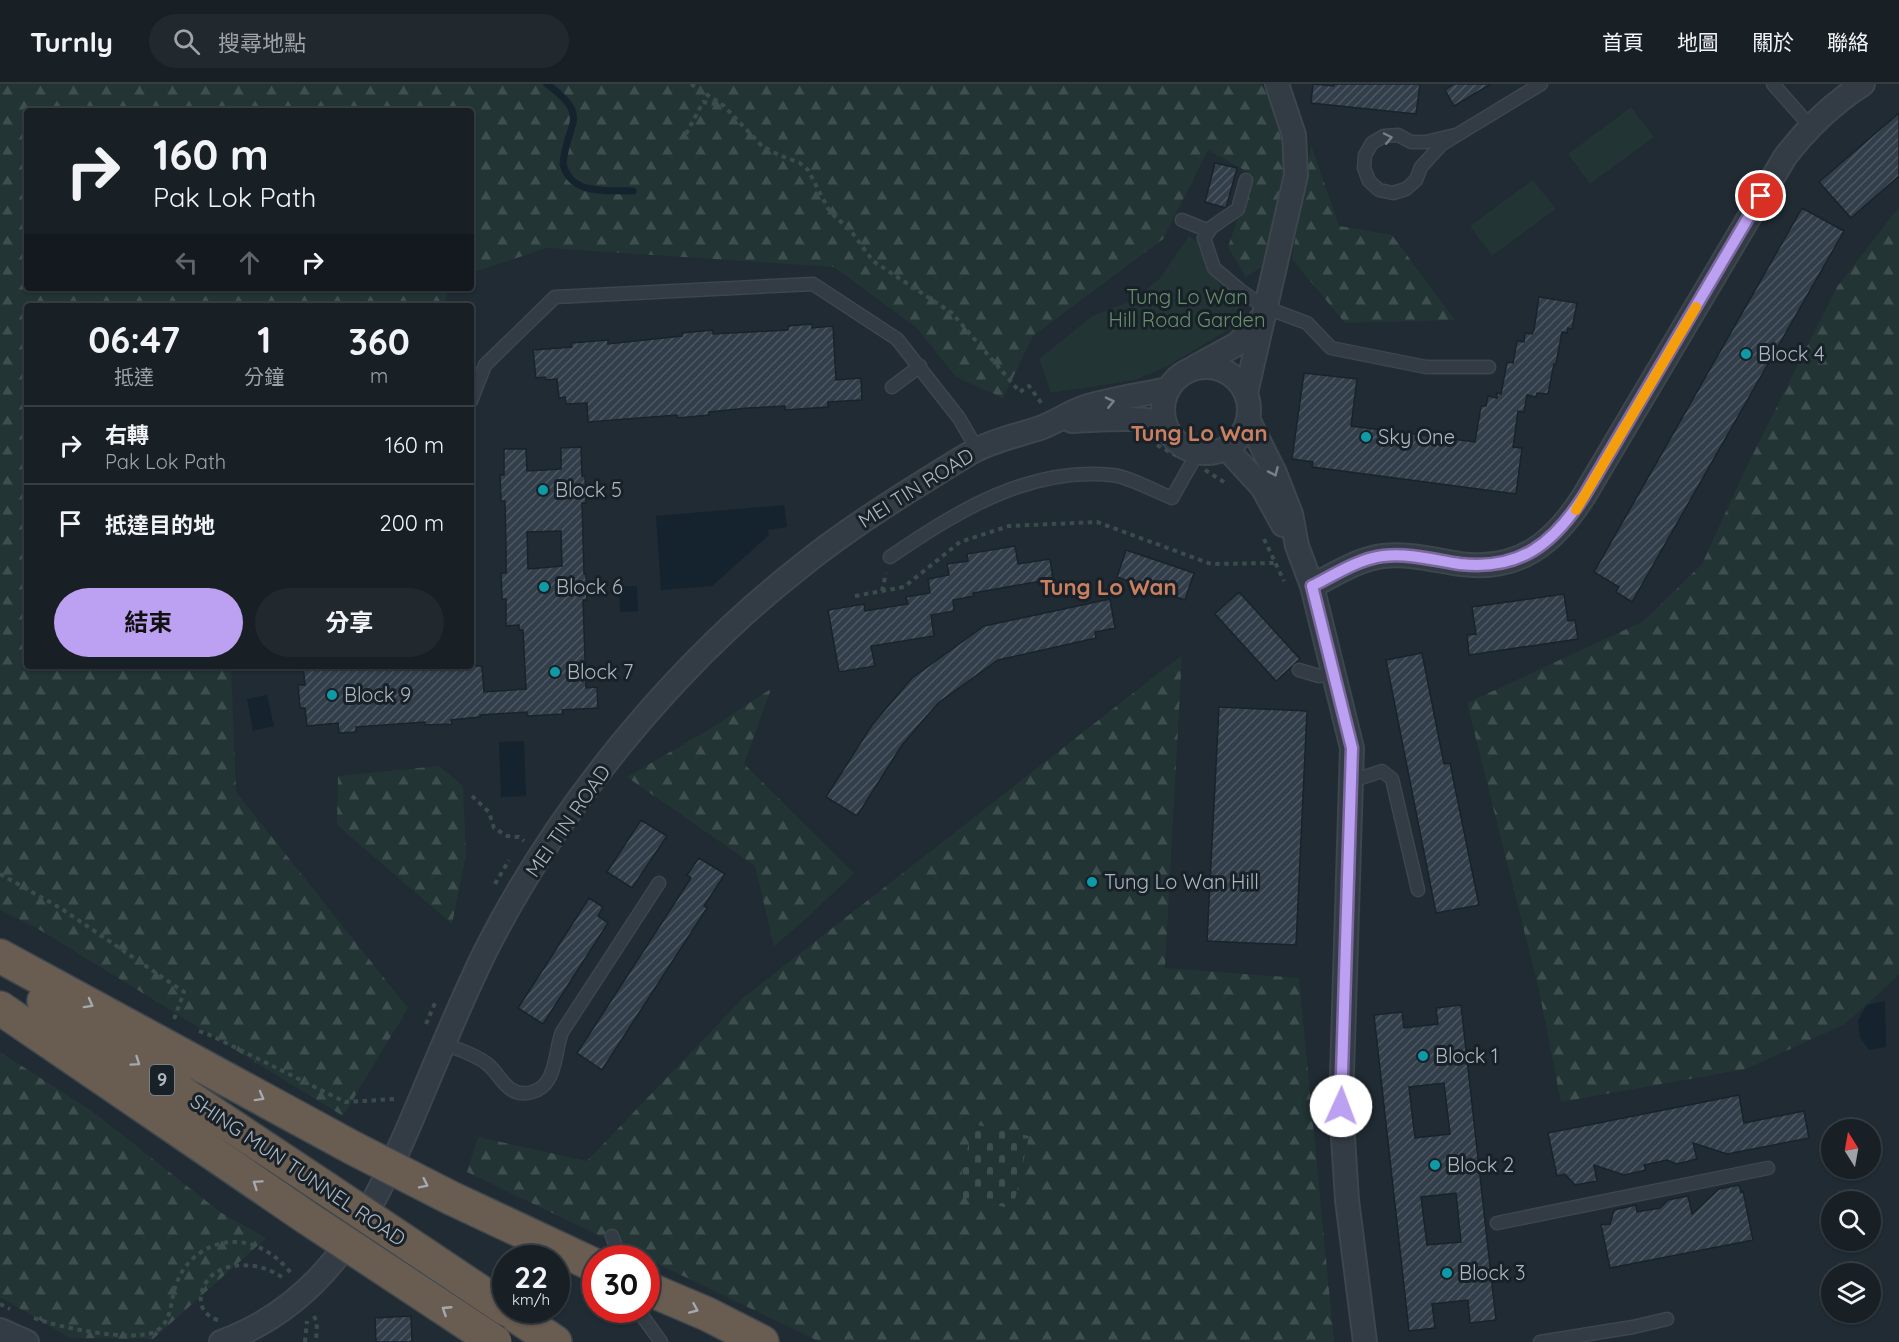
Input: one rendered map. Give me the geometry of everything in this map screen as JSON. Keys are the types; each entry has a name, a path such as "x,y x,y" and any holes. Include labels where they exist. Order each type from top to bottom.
{"highway":[{"path":"0,956 353,1148 451,1198 582,1259"},
{"name":"SHING MUN TUNNEL ROAD","path":"0,972 492,1300"},
{"name":"SHING MUN TUNNEL ROAD","path":"0,1008 306,1217 495,1342"},
{"path":"660,1294 762,1342"},
{"name":"SHING MUN TUNNEL ROAD","path":"527,1323 555,1342"}],"street":[{"path":"1246,393 1296,175 1294,135 1277,84"},
{"path":"1312,586 1368,559 1382,556 1407,555 1474,565 1504,562 1531,552 1557,534 1584,496 1773,176 1810,126 1832,106 1863,84"},
{"path":"1193,369 1237,344 1251,332 1263,313"},
{"path":"1205,366 1218,368 1230,374 1246,393 1249,406 1244,431 1226,448 1195,458 1176,442 1164,423 1163,400 1168,389 1183,373 1205,366"},
{"name":"MEI TIN ROAD","path":"223,1331 260,1325 317,1282 346,1247 384,1183 486,951 543,852 594,781 655,706 729,628 796,570 861,521 977,449 1050,415 1168,389"},
{"name":"MEI TIN ROAD","path":"1050,415 1149,420 1164,423"},
{"path":"1248,419 1275,473 1291,514 1300,553 1312,586 1352,748 1341,1106 1347,1200 1365,1342"},
{"path":"1226,448 1262,487 1300,553"},
{"path":"0,1330 27,1342"}],"lane":[{"path":"1455,135 1426,142 1412,142 1398,135 1384,136 1372,143 1365,154 1364,168 1369,181 1379,190 1393,193 1406,189 1416,180 1421,167 1442,144 1541,84"},
{"path":"1773,84 1810,126"},
{"path":"1246,180 1238,208 1212,227 1204,238 1214,268 1263,313 1307,323 1331,348 1426,367 1490,367"},
{"path":"1182,220 1209,231"},
{"path":"474,393 485,365 555,297 813,284 897,339 959,418 977,449"},
{"path":"892,387 920,366"},
{"path":"890,557 971,507 1016,486 1060,475 1114,475 1172,498 1195,458"},
{"path":"1299,670 1319,676 1332,672"},
{"path":"1352,781 1383,771 1392,778 1418,890"},
{"path":"444,1044 484,1062 512,1090 527,1094 542,1088 554,1069 558,1041 562,1032 659,883"},
{"path":"1497,1222 1768,1168"},
{"path":"612,1236 615,1245"},
{"path":"1540,1342 1633,1327 1667,1319"},
{"path":"647,1323 661,1342"}],"path":[{"path":"691,84 722,105 762,146 800,163 808,170 830,212 852,231 873,261 952,313 1020,392 1029,386 1050,415"},
{"path":"686,134 702,102 722,105"},
{"path":"1150,441 1195,458 1211,473 1236,490"},
{"path":"855,596 904,587 960,542 1009,526 1097,522 1211,564 1275,563 1300,553"},
{"path":"1262,533 1287,590"},
{"path":"472,796 489,812 494,828 507,836 519,837 530,845"},
{"path":"494,884 515,851"},
{"path":"0,874 62,909 184,992 173,1023 183,1026"},
{"path":"422,1033 436,1000"},
{"path":"193,1029 212,1036 345,1102 395,1099 399,1088"},
{"path":"31,1317 52,1325 92,1334 134,1337 148,1335 167,1321 177,1283 186,1266 206,1249 224,1243 239,1242 262,1249 275,1257 292,1274"},
{"path":"223,1331 215,1320 207,1316 201,1303 200,1294 215,1273 228,1268 248,1266 273,1271 285,1280"},
{"path":"0,1304 17,1312"},
{"path":"315,1316 316,1342"},
{"path":"305,1342 307,1321"}],"green space":[{"path":"0,84 1261,84 1278,105 1284,177 1261,267 1246,277 1228,247 1253,175 1208,150 1163,239 1033,336 1003,398 956,377 917,328 834,267 547,248 474,272 474,108 24,108 24,291 448,291 445,303 24,303 24,669 231,669 236,792 408,1008 343,1116 35,927 0,910"},
{"path":"1631,107 1654,137 1590,184 1568,154"},
{"path":"1311,145 1339,226 1392,235 1455,320 1345,323 1292,259"},
{"path":"1533,180 1556,209 1492,256 1470,226"},
{"path":"1899,207 1899,975 1845,1024 1746,1069 1561,1102 1539,990 1467,703 1644,621 1702,564 1745,470 1837,287"},
{"name":"Tung Lo Wan Hill Road Garden","path":"1189,236 1209,250 1217,265 1218,283 1250,317 1166,367 1135,380 1051,393 1039,359 1092,316 1134,300 1159,279"},
{"path":"1182,655 1165,968 1299,978 1334,1342 820,1342 660,1265 660,1245 619,1245 467,1172 478,1137 587,1161 744,997"},
{"path":"771,689 744,764 854,873 774,946 755,866 627,777 708,730"},
{"path":"439,766 463,786 466,855 452,924 337,825 338,776"},
{"path":"0,1052 92,1111 220,1212 266,1238 153,1339 70,1338 0,1297"},
{"path":"973,1124 1029,1136 1013,1209 957,1196"}],"water":[{"path":"784,505 787,527 768,530 769,535 712,586 661,590 656,516"},
{"path":"619,586 637,586 638,611 620,612"},
{"path":"267,695 274,726 253,731 247,699"},
{"path":"524,741 526,796 501,797 499,742"},
{"path":"1885,1001 1886,1047 1869,1050 1860,1037 1858,1020 1867,1005"}],"building":[{"path":"1313,84 1334,86 1334,84 1420,84 1416,114 1311,103"},
{"path":"1454,84 1491,84 1454,106 1445,90"},
{"path":"1899,113 1899,176 1851,218 1819,182"},
{"path":"1215,163 1237,168 1226,208 1205,202"},
{"path":"1802,208 1844,231 1632,602 1616,592 1619,587 1594,572"},
{"name":"Sky One","path":"1539,297 1577,303 1572,329 1568,328 1567,333 1562,332 1548,394 1537,393 1536,397 1527,395 1524,412 1518,411 1513,447 1522,448 1516,494 1312,467 1313,462 1292,459 1304,373 1357,379 1351,426 1475,442 1481,406 1486,406 1488,396 1497,398 1497,393 1501,394 1507,362 1513,363 1517,341 1524,342 1525,333 1532,334 1534,330"},
{"path":"812,324 812,328 833,326 836,380 861,378 862,400 828,402 828,407 785,410 785,406 748,408 678,418 677,415 588,422 587,403 566,404 565,397 559,398 557,379 536,378 533,350 572,347 571,343 608,340 608,344 682,336 682,333 713,330 713,334 788,330 788,326"},
{"path":"581,447 586,503 582,503 587,600 583,600 586,688 597,687 598,708 562,710 563,714 527,716 527,712 480,715 480,717 451,720 452,724 425,725 425,722 356,727 356,732 339,733 338,723 307,726 305,708 300,708 298,685 305,685 303,669 474,669 474,666 482,666 484,692 526,689 523,630 519,630 519,625 506,626 506,599 502,599 501,573 506,573 506,547 505,501 501,501 500,475 504,475 504,449 526,449 527,471 561,469 561,448","holes":["561,531 562,566 528,569 527,532"]},
{"path":"1015,546 1018,564 1050,559 1053,579 973,593 974,596 953,600 954,611 931,615 934,636 871,646 875,666 839,672 828,610 864,604 865,611 908,604 906,597 930,593 928,579 949,575 947,564 968,561 967,554"},
{"path":"1126,550 1194,573 1185,600 1117,577"},
{"path":"1239,592 1300,659 1276,681 1215,614"},
{"path":"1564,594 1568,621 1575,620 1578,639 1469,655 1467,635 1476,634 1472,607"},
{"path":"1110,599 1115,628 1095,632 1096,638 998,660 938,703 902,745 857,816 826,797 872,725 912,678 984,626"},
{"path":"1422,653 1444,764 1450,763 1479,905 1436,913 1386,660"},
{"path":"1219,707 1307,711 1296,945 1207,941"},
{"path":"641,820 667,836 632,888 607,872"},
{"path":"699,858 725,874 704,906 707,908 602,1070 577,1053 691,878 687,875"},
{"path":"589,898 603,907 598,916 608,923 543,1024 518,1008"},
{"path":"1461,1005 1496,1320 1470,1323 1468,1300 1432,1304 1435,1328 1409,1331 1374,1015 1402,1012 1404,1028 1438,1024 1436,1008","holes":["1444,1083 1450,1134 1415,1138 1409,1087","1456,1193 1461,1242 1427,1245 1421,1197"]},
{"path":"1739,1095 1744,1123 1804,1111 1809,1138 1727,1154 1693,1143 1697,1159 1677,1164 1667,1160 1644,1165 1646,1170 1624,1175 1594,1165 1597,1181 1575,1185 1565,1174 1557,1176 1548,1133"},
{"path":"1739,1185 1741,1192 1743,1191 1753,1240 1610,1268 1601,1225 1610,1224 1614,1210 1636,1205 1637,1212 1660,1208 1668,1200 1688,1196 1692,1214 1719,1189"},
{"path":"411,1316 412,1342 376,1342 375,1318"}],"waterway":[{"path":"547,84 561,95 573,113 563,164 567,174 574,182 591,189 633,191"}],"slow traffic":[{"path":"1576,510 1696,307"}],"place":[{"name":"Block 4","path":"1746,354"},
{"name":"Sky One","path":"1366,437"},
{"name":"Block 5","path":"543,490"},
{"name":"Block 6","path":"544,587"},
{"name":"Block 7","path":"555,672"},
{"name":"Block 9","path":"332,695"},
{"name":"Tung Lo Wan Hill","path":"1092,882"},
{"name":"Block 1","path":"1423,1056"},
{"name":"Block 2","path":"1435,1165"},
{"name":"Block 3","path":"1447,1273"}],"district":[{"name":"Tung Lo Wan","path":"1199,433"},
{"name":"Tung Lo Wan","path":"1108,587"}],"route":[{"path":"1341,1106 1352,748 1312,586 1368,559 1382,556 1407,555 1474,565 1504,562 1531,552 1557,534 1584,496 1761,196"}]}
